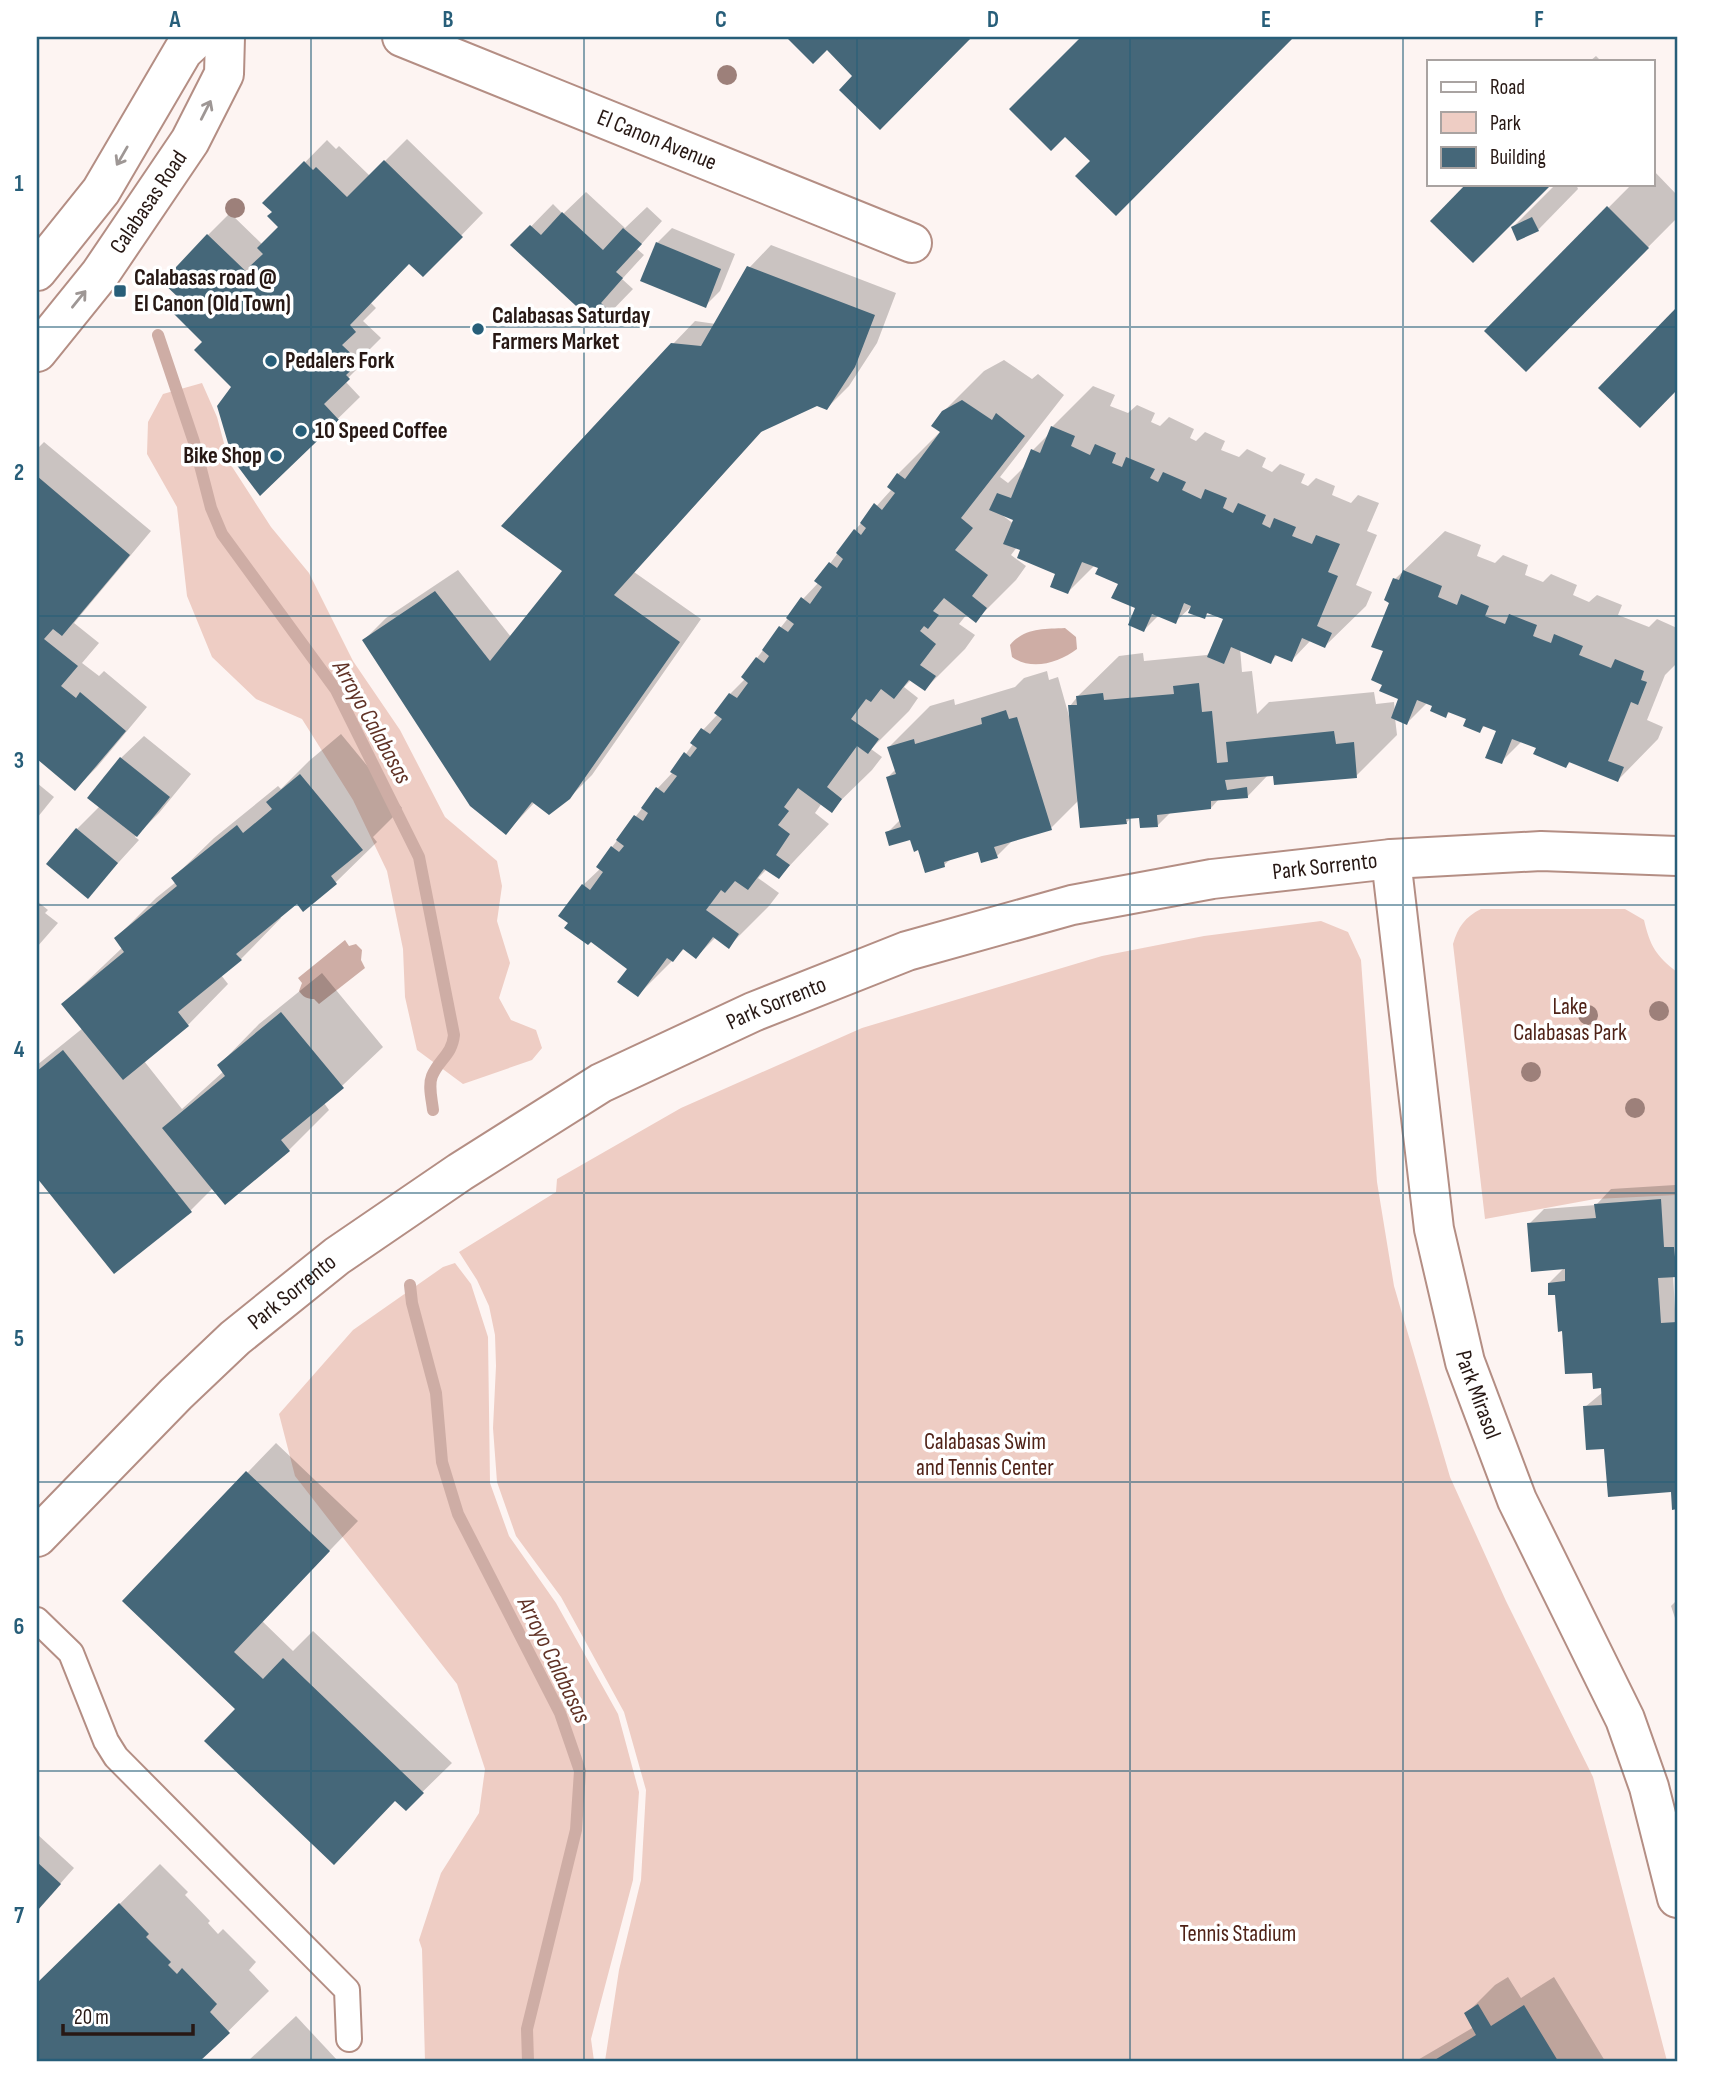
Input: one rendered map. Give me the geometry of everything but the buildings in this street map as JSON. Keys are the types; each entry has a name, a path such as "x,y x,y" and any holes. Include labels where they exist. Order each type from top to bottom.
{"street":[{"name":"Calabasas Road","path":"37,271 101,191 183,51 198,37"},
{"name":"Calabasas Road","path":"37,352 100,274 190,141 224,74 225,37"},
{"name":"El Canon Avenue","path":"402,37 912,243"},
{"name":"Park Sorrento","path":"37,1537 176,1394 245,1330 355,1244 460,1172 601,1083 753,1012 907,951 1085,902 1212,879 1391,859 1541,851 1677,856"},
{"name":"Park Mirasol","path":"1391,859 1434,1229 1465,1362 1517,1500 1625,1720 1649,1787 1677,1898"}],"lane":[{"path":"37,1620 71,1653 106,1741 116,1757 347,1990 349,2039"}],"green space":[{"path":"202,383 217,417 229,462 271,527 309,573 353,661 400,730 445,817 497,861 502,886 497,921 510,963 499,998 511,1020 536,1030 542,1048 532,1060 463,1084 417,1050 405,997 403,949 387,871 353,800 302,719 256,699 212,657 187,596 177,507 147,454 148,422 163,394"},
{"name":"Lake Calabasas Park","path":"1481,909 1625,909 1644,920 1655,950 1677,972 1677,1195 1595,1199 1485,1219 1453,944 1463,923"},
{"name":"Calabasas Swim and Tennis Center","path":"1321,921 1348,932 1361,960 1377,1182 1394,1286 1450,1477 1506,1601 1593,1777 1667,2061 605,2061 619,1970 641,1880 646,1790 624,1712 561,1597 516,1536 497,1482 493,1428 495,1335 489,1306 477,1280 459,1252 556,1192 557,1179 681,1108 862,1028 1102,956 1204,936"},
{"path":"455,1263 471,1284 488,1337 490,1483 509,1536 556,1603 618,1714 639,1792 633,1880 591,2039 594,2061 425,2061 422,1949 419,1940 441,1873 479,1813 485,1769 457,1684 295,1476 279,1414 353,1330 443,1267"}],"shaded area":[{"path":"1065,628 1076,637 1077,649 1070,654 1045,664 1028,664 1012,657 1010,645 1022,635 1035,630"},
{"path":"345,940 349,946 356,944 362,950 361,960 365,968 319,1004 304,996 299,991 302,983 298,978"}],"waterway":[{"name":"Arroyo Calabasas","path":"158,335 194,442 211,508 222,534 336,690 419,857 454,1035 451,1047 431,1080 433,1110"},
{"name":"Arroyo Calabasas","path":"410,1285 412,1303 436,1393 442,1462 458,1514 560,1713 580,1771 576,1830 527,2029 528,2061"}],"place":[{"name":"Calabasas road @ El Canon (Old Town)","path":"120,291"},
{"name":"Calabasas Saturday Farmers Market","path":"478,329"},
{"name":"Pedalers Fork","path":"271,361"},
{"name":"10 Speed Coffee","path":"301,431"},
{"name":"Bike Shop","path":"276,456"}],"park label":[{"name":"Tennis Stadium","path":"1238,1934"}]}
